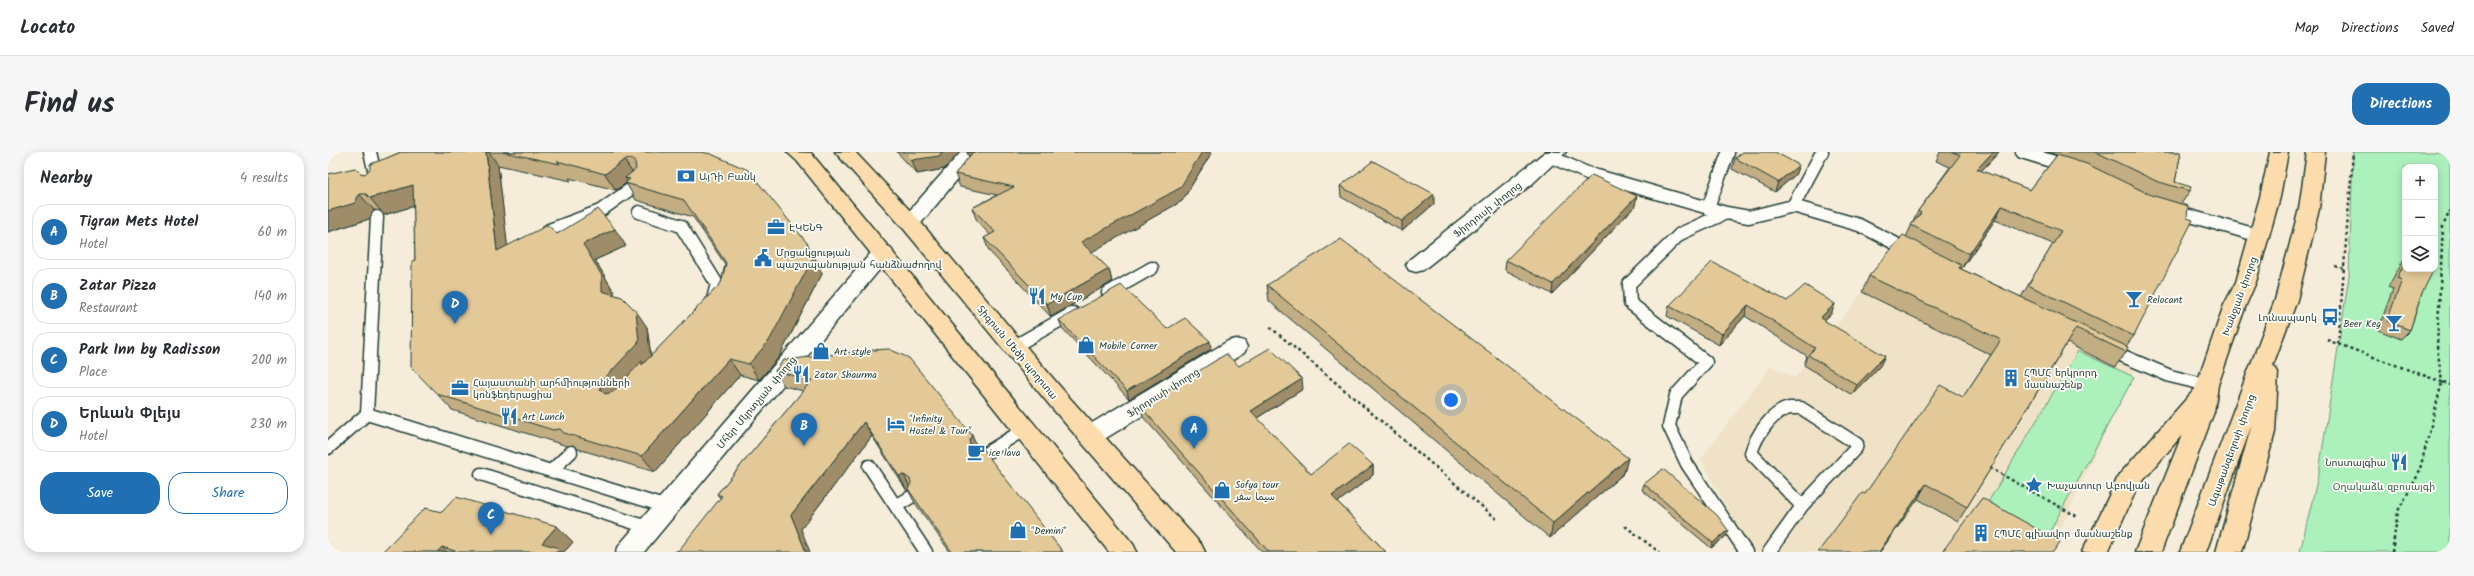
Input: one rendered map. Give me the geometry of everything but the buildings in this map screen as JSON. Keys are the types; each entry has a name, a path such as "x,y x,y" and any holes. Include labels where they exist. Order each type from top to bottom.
{"main road":[{"name":"Տիգրան Մեծի պողոտա","path":"844,152 910,223 1013,347 1192,552"},
{"name":"Խանջյան փողոց","path":"2206,389 2235,305 2246,282 2260,236 2279,152"},
{"path":"2230,552 2263,432 2269,347 2286,300 2309,209 2316,152"},
{"path":"803,154 1124,552"},
{"name":"Ագաթանգեղոսի փողոց","path":"2193,552 2269,347"},
{"path":"2096,552 2128,482 2206,389"},
{"path":"2148,552 2203,412 2206,389"}],"street":[{"path":"910,223 971,152"},
{"name":"Ֆիրդուսի փողոց","path":"1416,265 1554,155"},
{"name":"Մհեր Մկրտչյան փողոց","path":"629,552 883,252"},
{"name":"Ֆիրդուսի փողոց","path":"1090,436 1236,347"}],"lane":[{"path":"370,152 377,183"},
{"path":"1793,206 1822,152"},
{"path":"2022,152 2075,169"},
{"path":"1708,208 1728,153"},
{"path":"1554,155 1587,173 1726,213 1749,217 1793,206 1859,225 1922,257"},
{"path":"549,230 600,211 639,183"},
{"path":"2160,207 2260,236"},
{"path":"640,212 681,226 717,284 714,302 703,313"},
{"path":"1726,213 1680,234 1630,284 1630,303 1706,362 1676,395 1668,426 1687,464 1746,552"},
{"path":"328,448 367,414 377,217"},
{"path":"1096,300 1152,268"},
{"path":"1013,347 1082,307"},
{"path":"2098,345 2170,376 2206,389"},
{"path":"1769,552 1802,506 1856,448 1857,444 1801,408 1793,406 1779,412 1752,446 1751,453 1802,506"},
{"path":"367,414 667,507"},
{"path":"983,456 1025,429"},
{"path":"551,471 571,452"},
{"path":"869,466 926,552"},
{"path":"481,474 650,528"},
{"path":"896,506 911,497"}],"path":[{"path":"2338,344 2353,152"},
{"path":"2392,552 2398,511 2419,473 2442,382 2437,346 2443,226 2450,211"},
{"path":"2335,266 2344,269"},
{"path":"1270,327 1498,520"},
{"path":"2327,340 2450,385"},
{"path":"1990,468 2078,517"},
{"path":"1624,526 1659,552"}],"shaded area":[{"path":"1892,255 2134,370 2050,552 1749,552 1701,459 1771,366 1795,378"}],"green space":[{"name":"Օղակաձև զբոսայգի","path":"2353,152 2450,152 2450,552 2300,552 2319,472 2349,276"},
{"path":"2078,351 2134,377 2044,542 1984,509"}],"place":[{"name":"ԱյԴի Բանկ","path":"686,176"},
{"name":"ԷԿԵՆԳ","path":"776,227"},
{"name":"Մրցակցության պաշտպանության հանձնաժողով","path":"763,258"},
{"name":"My Cup","path":"1037,296"},
{"name":"Relocant","path":"2134,299"},
{"name":"Լունապարկ","path":"2330,317"},
{"name":"Beer Keg","path":"2394,323"},
{"name":"Երևան Փլեյս","path":"455,324"},
{"name":"Mobile Corner","path":"1086,345"},
{"name":"Art style","path":"821,351"},
{"name":"Zatar Shaurma","path":"801,374"},
{"name":"ՀՊՄՀ երկրորդ մասնաշենք","path":"2011,378"},
{"name":"Հայաստանի արհմիությունների կոնֆեդերացիա","path":"460,388"},
{"name":"Art Lunch","path":"509,416"},
{"name":"\"Infinity Hostel & Tour\"","path":"896,424"},
{"name":"Zatar Pizza","path":"804,446"},
{"name":"Tigran Mets Hotel","path":"1194,449"},
{"name":"ice lava","path":"976,452"},
{"name":"Նոստալգիա","path":"2399,462"},
{"name":"Խաչատուր Աբովյան","path":"2034,485"},
{"name":"Sofya tour سیما سفر","path":"1222,490"},
{"name":"\"Demini\"","path":"1018,530"},
{"name":"ՀՊՄՀ գլխավոր մասնաշենք","path":"1981,533"},
{"name":"Park Inn by Radisson","path":"491,535"}]}
